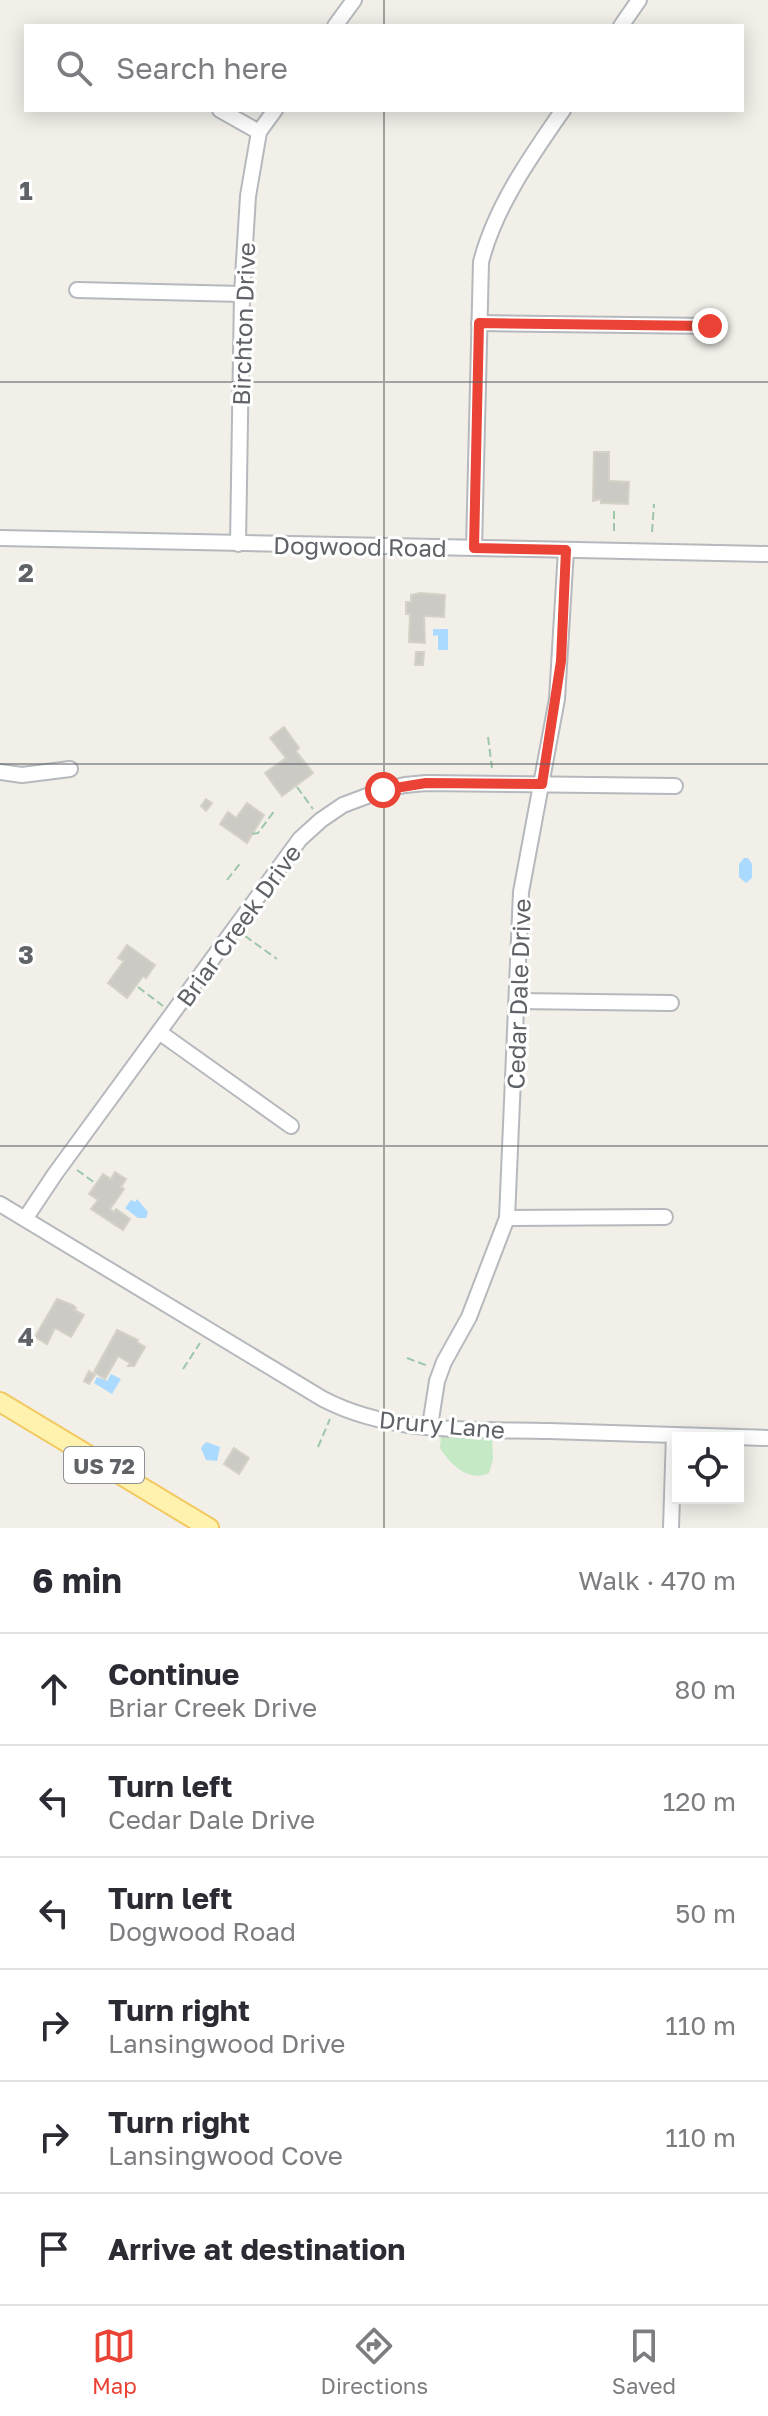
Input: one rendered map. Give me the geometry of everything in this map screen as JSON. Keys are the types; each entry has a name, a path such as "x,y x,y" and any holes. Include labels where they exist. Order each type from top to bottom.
{"main road":[{"name":"US 72","path":"0,1402 209,1528"}],"street":[{"path":"336,24 354,0"},
{"path":"622,24 639,0"},
{"path":"224,112 259,132"},
{"name":"Birchton Drive","path":"238,544 242,294 248,196 259,132 274,112"},
{"path":"474,548 481,262 488,236 531,155 562,112"},
{"path":"77,290 242,294"},
{"path":"479,323 710,326"},
{"name":"Dogwood Road","path":"0,538 768,554"},
{"name":"Cedar Dale Drive","path":"430,1426 437,1381 444,1362 469,1317 507,1218 521,892 561,661 566,550"},
{"path":"0,772 22,775 70,769"},
{"name":"Briar Creek Drive","path":"25,1219 300,839 331,812 354,800 405,785 675,786"},
{"path":"518,1001 671,1003"},
{"path":"159,1032 291,1126"},
{"name":"Drury Lane","path":"0,1204 338,1407 375,1420 430,1426 672,1435"},
{"path":"507,1218 665,1217"},
{"name":"Drury Lane","path":"744,1437 768,1438"},
{"path":"671,1528 672,1497"}],"path":[{"path":"652,532 654,504"},
{"path":"614,508 614,531"},
{"path":"488,737 493,774"},
{"path":"297,787 316,813"},
{"path":"252,834 258,833 275,810"},
{"path":"227,880 242,861"},
{"path":"243,934 277,959"},
{"path":"138,987 165,1007"},
{"path":"73,1167 95,1183"},
{"path":"183,1369 203,1339"},
{"path":"407,1358 431,1367"},
{"path":"318,1447 332,1415"}],"green space":[{"path":"441,1437 492,1439 493,1459 489,1473 474,1476 461,1470 440,1448"}],"water":[{"path":"433,629 448,629 448,650 438,650 438,635 433,636"},
{"path":"744,858 752,864 752,878 746,883 739,877 739,864"},
{"path":"137,1199 148,1212 146,1218 138,1218 125,1208 131,1200 135,1202"},
{"path":"111,1374 121,1379 112,1394 94,1383 97,1377 107,1381"},
{"path":"206,1442 220,1447 217,1461 206,1460 201,1448"}],"building":[{"path":"594,452 609,452 609,481 629,482 628,504 601,503 601,499 593,501"},
{"path":"411,595 445,595 444,617 424,616 425,643 409,642 410,614 406,614 406,602 411,602"},
{"path":"416,652 424,652 423,665 415,665"},
{"path":"284,727 299,748 296,751 313,773 282,796 265,773 286,758 270,738"},
{"path":"206,799 212,803 206,811 201,806"},
{"path":"247,803 264,815 247,843 220,824 228,812 236,818"},
{"path":"127,945 155,965 127,998 108,983 124,961 118,958"},
{"path":"115,1172 126,1179 121,1187 124,1189 110,1209 114,1212 116,1209 130,1219 123,1230 91,1209 98,1200 89,1194 103,1174 111,1179"},
{"path":"57,1299 73,1305 74,1310 84,1315 71,1337 55,1328 47,1344 35,1337"},
{"path":"117,1330 145,1347 134,1366 128,1366 130,1363 118,1356 105,1379 94,1372"},
{"path":"89,1371 95,1375 89,1384 84,1381"},
{"path":"234,1448 249,1458 239,1474 224,1464"}],"route":[{"path":"383,790 426,783 542,784 561,661 566,550 474,548 479,323 710,326"}]}
